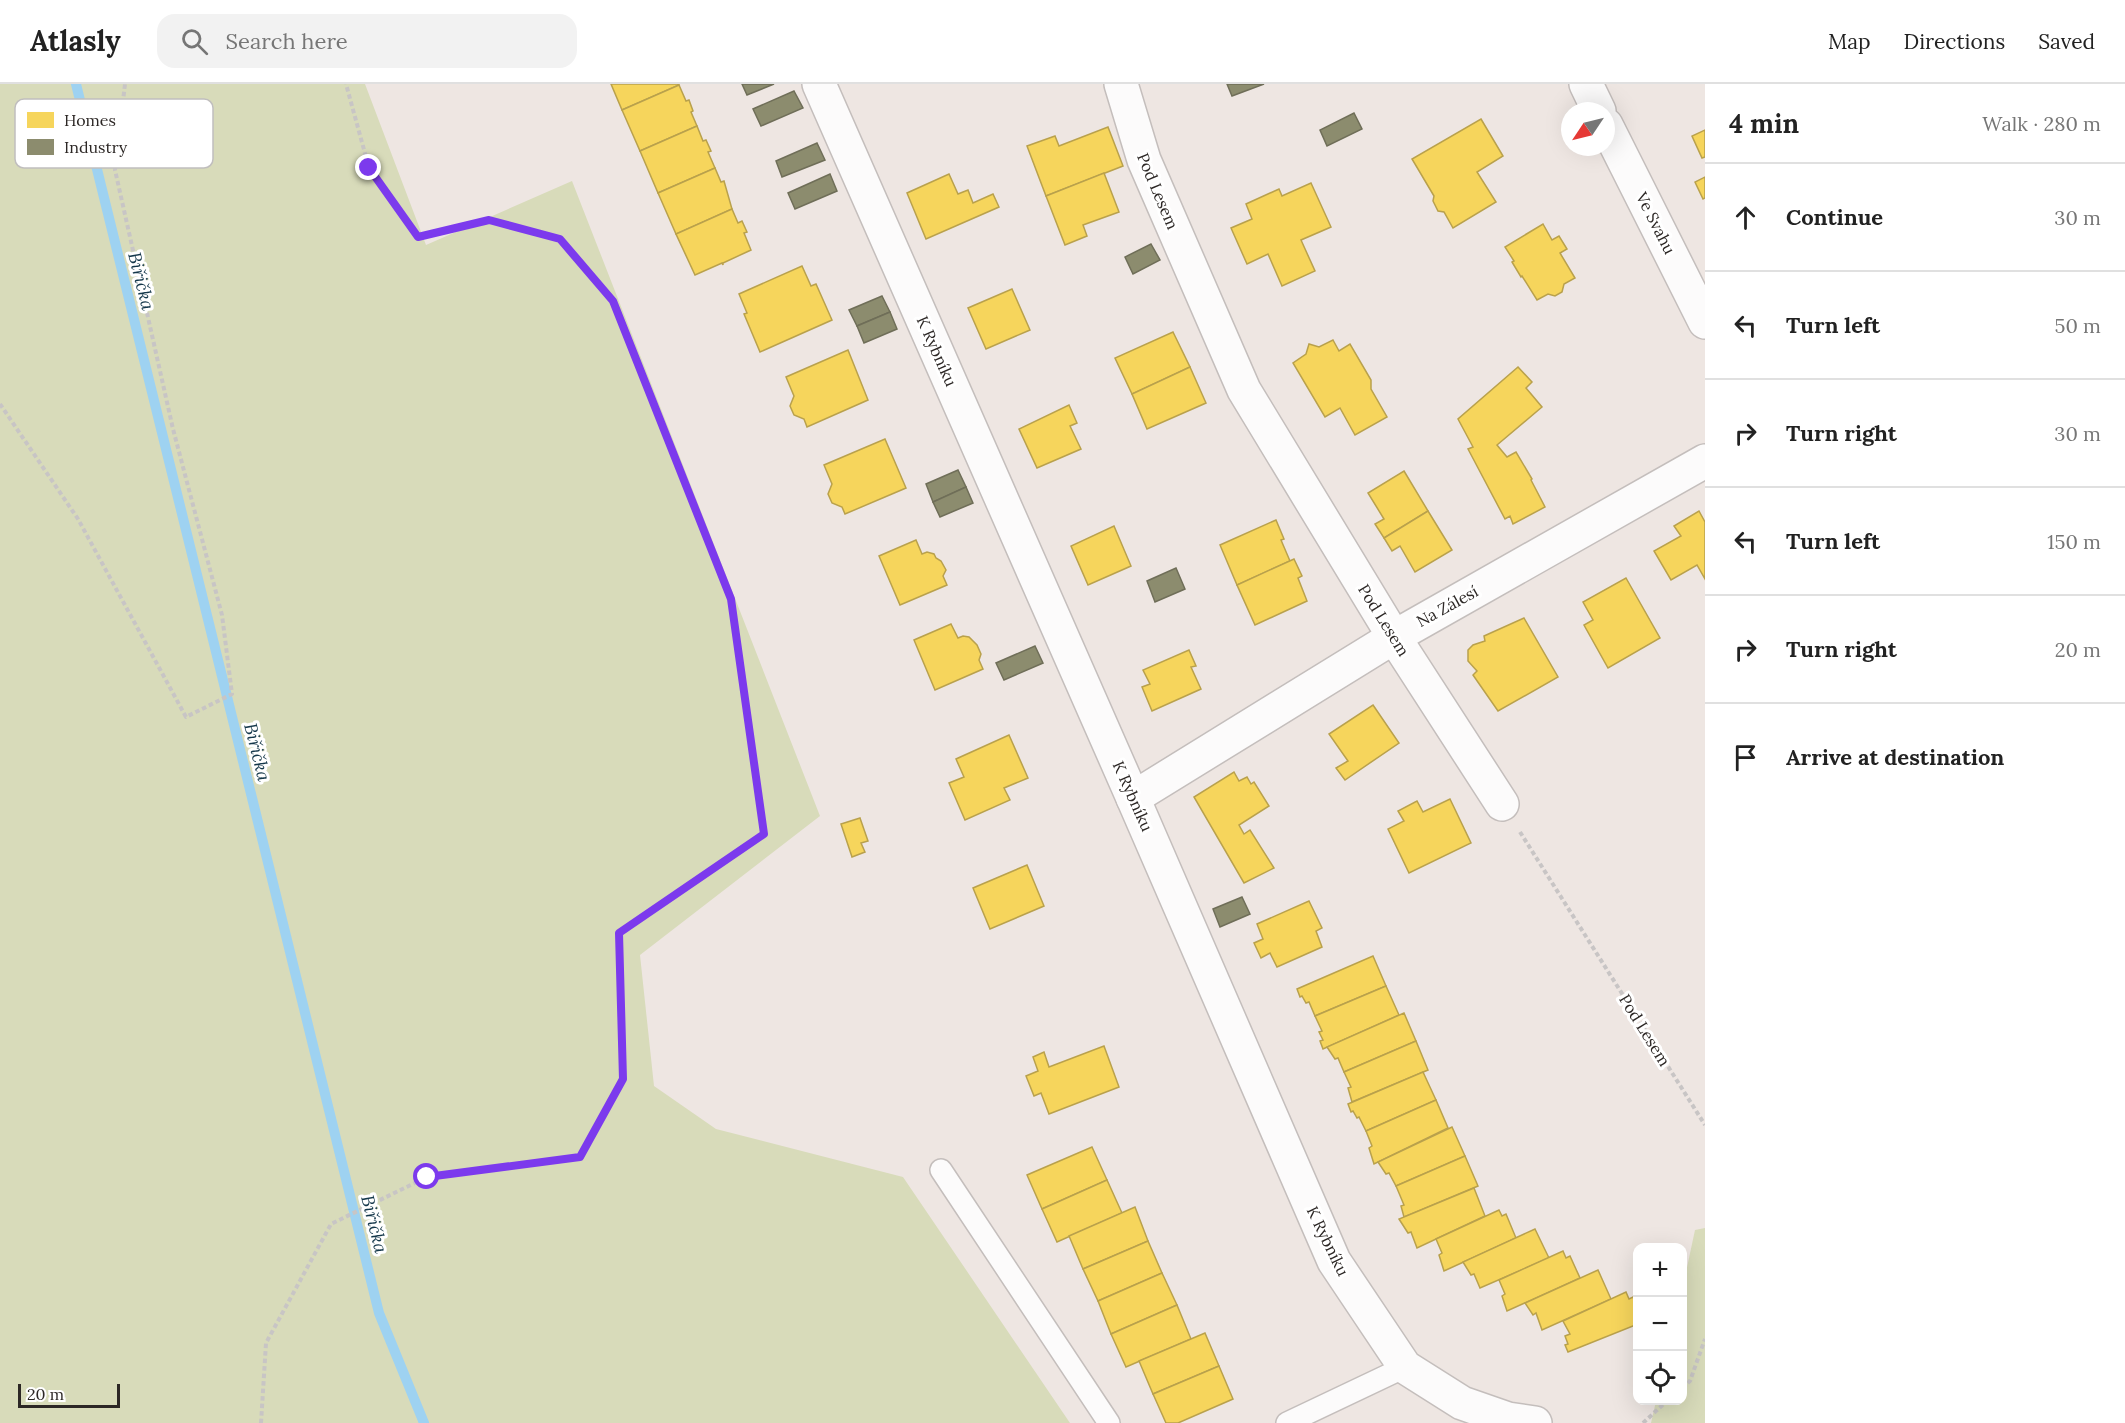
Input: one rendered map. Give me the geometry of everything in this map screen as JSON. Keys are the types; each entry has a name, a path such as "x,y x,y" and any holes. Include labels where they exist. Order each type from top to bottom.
{"street":[{"name":"K Rybníku","path":"819,84 1334,1261 1405,1367 1462,1403 1508,1419 1535,1423"},
{"name":"Pod Lesem","path":"1121,84 1144,160 1244,390 1394,636 1502,804"},
{"path":"1586,84 1595,102"},
{"name":"Ve Svahu","path":"1615,142 1705,322"},
{"name":"Na Zálesí","path":"1133,798 1394,636 1705,461"}],"lane":[{"path":"941,1170 1109,1423"},
{"path":"1287,1423 1405,1367"}],"path":[{"path":"122,99 124,84"},
{"path":"261,1423 266,1343 331,1224 427,1177 580,1157 623,1079 619,933 764,834 731,599 613,301 560,239 489,220 418,237 369,168 346,84"},
{"path":"0,404 78,519 186,717 232,694 222,615 173,429 115,168"},
{"name":"Pod Lesem","path":"1502,804 1705,1125"},
{"path":"1687,1384 1705,1340"},
{"path":"1643,1423 1663,1405"}],"green space":[{"path":"0,84 365,84 426,245 572,181 820,816 640,955 654,1086 716,1129 903,1177 1070,1423 0,1423"},
{"path":"1705,1228 1705,1423 1651,1423 1655,1405 1687,1405 1687,1267 1695,1230"}],"building: Homes":[{"path":"611,84 678,84 679,85 622,110"},
{"path":"679,85 686,101 689,100 697,126 640,151 622,110"},
{"path":"1481,119 1503,156 1477,172 1496,202 1453,228 1444,212 1438,211 1433,201 1434,196 1412,159"},
{"path":"697,126 703,141 706,140 711,151 708,152 715,168 658,193 640,151"},
{"path":"1108,127 1123,166 1046,196 1027,146 1055,136 1059,146"},
{"path":"1705,130 1705,157 1702,158 1692,136"},
{"path":"715,168 721,182 724,181 732,209 676,234 658,193"},
{"path":"1104,173 1119,212 1083,225 1087,236 1065,245 1046,196"},
{"path":"949,174 958,194 968,190 973,203 993,194 999,207 926,239 907,193"},
{"path":"1705,177 1705,198 1703,199 1695,182"},
{"path":"1311,183 1331,227 1301,240 1315,271 1282,286 1268,254 1247,264 1231,228 1252,219 1246,204 1279,189 1282,196"},
{"path":"732,209 738,223 742,221 751,250 723,265 722,263 695,275 676,234"},
{"path":"1543,224 1552,240 1559,236 1567,249 1560,253 1575,278 1564,284 1562,292 1555,296 1548,294 1537,300 1521,277 1505,247"},
{"path":"802,266 811,286 816,284 832,320 760,352 744,314 747,313 739,294"},
{"path":"1012,289 1030,330 986,349 968,308"},
{"path":"1173,332 1190,367 1132,394 1115,358"},
{"path":"1333,340 1339,351 1350,344 1371,380 1371,389 1387,417 1355,435 1340,408 1325,417 1293,363 1306,354 1309,344 1319,347"},
{"path":"848,350 868,400 807,427 804,419 794,415 790,406 794,396 786,377"},
{"path":"1190,367 1206,403 1147,429 1132,394"},
{"path":"1518,367 1532,382 1526,388 1542,407 1497,445 1507,457 1516,452 1545,507 1513,524 1510,516 1505,519 1468,449 1473,447 1458,419"},
{"path":"1069,405 1077,423 1070,426 1081,449 1037,468 1019,429"},
{"path":"885,439 906,488 845,514 842,507 832,503 828,494 832,484 824,465"},
{"path":"1404,471 1428,511 1384,538 1375,524 1384,519 1368,493"},
{"path":"1428,511 1452,550 1415,572 1400,546 1392,551 1384,538"},
{"path":"1699,511 1705,522 1705,579 1697,565 1671,580 1654,551 1681,536 1674,526"},
{"path":"1276,520 1290,561 1237,585 1220,545"},
{"path":"1114,526 1131,566 1088,585 1071,546"},
{"path":"916,540 922,554 927,552 934,554 941,561 946,570 943,576 947,585 900,605 879,556"},
{"path":"1294,559 1302,576 1298,578 1307,601 1255,625 1237,585"},
{"path":"1626,578 1660,638 1608,668 1584,625 1593,620 1583,602"},
{"path":"1524,618 1558,677 1498,711 1473,675 1477,671 1468,661 1468,650 1473,645 1485,641 1484,636"},
{"path":"951,624 958,638 969,637 977,645 983,669 935,690 914,640"},
{"path":"1189,650 1196,666 1191,667 1201,689 1152,711 1142,687 1150,684 1143,670"},
{"path":"1373,705 1399,743 1345,780 1336,768 1348,761 1329,734"},
{"path":"1009,735 1028,778 1004,788 1010,800 965,820 949,783 964,777 956,759"},
{"path":"1234,772 1239,781 1247,777 1251,784 1254,782 1269,806 1239,825 1244,834 1250,830 1274,868 1244,883 1194,797"},
{"path":"1450,799 1471,843 1409,873 1388,829 1404,821 1398,811 1417,801 1423,812"},
{"path":"860,818 868,841 861,843 865,852 852,857 841,824"},
{"path":"1027,865 1044,906 990,929 973,888"},
{"path":"1309,901 1322,928 1316,931 1322,947 1277,967 1270,953 1261,958 1254,943 1263,939 1257,924"},
{"path":"1373,956 1386,986 1315,1016 1309,1002 1306,1003 1302,996 1300,997 1297,989"},
{"path":"1386,986 1399,1015 1323,1049 1320,1041 1323,1040 1319,1032 1322,1031 1315,1016"},
{"path":"1404,1013 1416,1041 1344,1072 1338,1058 1335,1059 1327,1047"},
{"path":"1416,1041 1428,1070 1352,1102 1348,1088 1351,1087 1344,1072"},
{"path":"1104,1046 1119,1087 1049,1114 1041,1093 1034,1096 1026,1076 1038,1071 1033,1057 1044,1052 1049,1067"},
{"path":"1423,1072 1436,1100 1366,1131 1359,1117 1357,1118 1353,1111 1351,1112 1348,1104"},
{"path":"1436,1100 1448,1128 1374,1164 1369,1148 1372,1146 1366,1131"},
{"path":"1452,1127 1465,1156 1396,1186 1389,1173 1386,1174 1378,1162"},
{"path":"1092,1147 1107,1180 1042,1209 1027,1175"},
{"path":"1465,1156 1478,1186 1404,1217 1401,1206 1404,1205 1396,1186"},
{"path":"1107,1180 1122,1213 1057,1242 1042,1209"},
{"path":"1474,1188 1485,1216 1417,1248 1411,1232 1408,1233 1399,1219"},
{"path":"1135,1207 1148,1241 1083,1269 1069,1236"},
{"path":"1499,1210 1502,1216 1506,1214 1516,1238 1444,1271 1439,1255 1442,1253 1436,1239"},
{"path":"1535,1229 1549,1258 1480,1288 1474,1274 1471,1275 1463,1262"},
{"path":"1148,1241 1162,1273 1098,1301 1083,1269"},
{"path":"1563,1251 1566,1258 1570,1256 1580,1278 1507,1311 1502,1296 1505,1294 1499,1280"},
{"path":"1598,1270 1611,1299 1542,1330 1536,1313 1533,1315 1525,1303"},
{"path":"1162,1273 1177,1305 1111,1334 1098,1301"},
{"path":"1626,1292 1629,1299 1633,1297 1633,1326 1568,1352 1565,1336 1570,1334 1563,1321"},
{"path":"1177,1305 1191,1339 1126,1367 1111,1334"},
{"path":"1205,1333 1219,1366 1153,1394 1139,1361"},
{"path":"1219,1366 1233,1399 1178,1423 1166,1423 1153,1394"}],"building: Industry":[{"path":"742,84 774,84 747,95"},
{"path":"1227,84 1264,84 1232,96"},
{"path":"794,91 803,108 761,126 753,109"},
{"path":"1354,113 1362,129 1327,146 1320,130"},
{"path":"817,143 825,160 782,177 776,161"},
{"path":"830,174 837,191 795,209 788,193"},
{"path":"1151,244 1160,260 1133,274 1125,257"},
{"path":"882,296 890,312 857,326 849,310"},
{"path":"890,312 897,329 864,343 857,326"},
{"path":"958,470 966,487 933,502 926,484"},
{"path":"966,487 973,503 940,517 933,502"},
{"path":"1176,568 1185,589 1155,602 1147,581"},
{"path":"1035,646 1043,663 1004,680 996,663"},
{"path":"1242,897 1250,914 1220,927 1213,909"}],"waterway":[{"name":"Biřička","path":"76,84 80,99"},
{"name":"Biřička","path":"97,168 379,1313 424,1423"}],"route":[{"path":"369,168 418,237 489,220 560,239 613,301 731,599 764,834 619,933 623,1079 580,1157 427,1177"}]}
